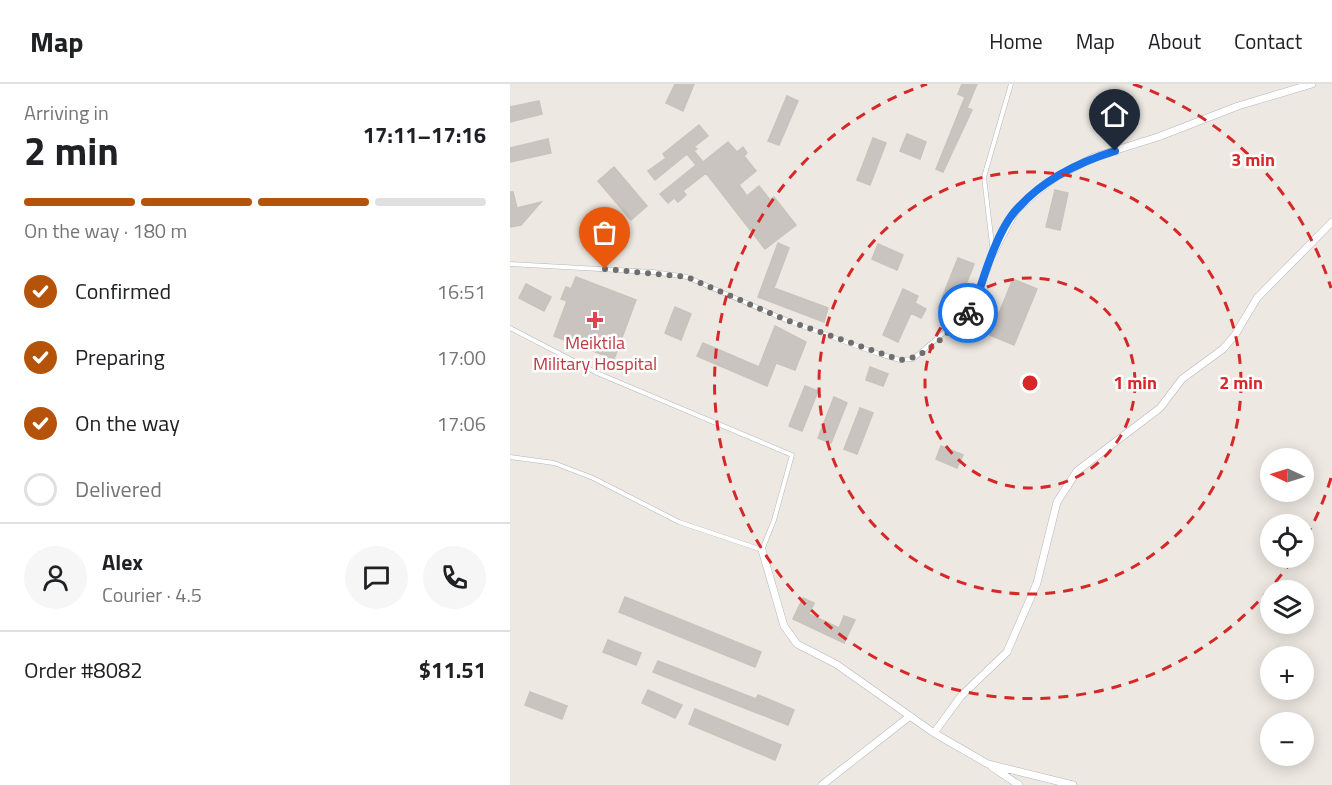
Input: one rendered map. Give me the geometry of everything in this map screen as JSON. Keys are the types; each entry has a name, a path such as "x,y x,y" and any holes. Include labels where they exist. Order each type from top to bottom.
{"street":[{"path":"993,254 1016,210 1054,178 1094,157 1158,138 1238,106 1312,84"},
{"path":"934,733 961,696 1006,652 1037,583 1057,502 1077,471 1160,408 1182,379 1223,348 1235,335 1257,298 1332,222"},
{"path":"762,550 784,626 797,644 836,664 934,733 1019,785"},
{"path":"822,785 910,716"},
{"path":"988,764 1073,785"}],"lane":[{"path":"510,264 653,272 687,277 786,320 900,360 913,359 929,349 974,307 993,254 984,177 1011,84"},
{"path":"510,328 597,373 792,455 774,520 762,550 679,522 593,478 554,463 510,457"}],"building":[{"path":"675,84 694,84 683,111 666,103"},
{"path":"962,84 977,84 967,108 972,110 943,172 936,169 965,97 958,94"},
{"path":"787,96 798,101 779,145 768,141"},
{"path":"539,101 542,114 510,122 510,107"},
{"path":"699,125 708,136 694,147 697,149 694,151 703,162 728,142 737,152 743,147 747,153 744,156 756,171 739,185 747,196 759,186 770,200 774,197 796,225 765,249 706,173 683,191 686,195 678,202 674,198 668,203 660,194 696,165 687,154 655,180 648,171 666,158 663,154"},
{"path":"907,134 926,142 920,159 900,151"},
{"path":"873,138 886,143 870,185 857,180"},
{"path":"548,139 551,153 510,162 510,148"},
{"path":"614,167 647,206 631,220 598,181"},
{"path":"1055,190 1068,193 1060,230 1046,227"},
{"path":"510,192 513,192 517,208 541,202 521,225 510,227"},
{"path":"778,243 789,248 774,288 828,308 824,322 758,297"},
{"path":"878,244 903,255 897,270 872,259"},
{"path":"958,258 974,264 958,305 942,298"},
{"path":"576,277 636,300 614,359 554,336 567,301 561,299 566,287 571,289"},
{"path":"1013,279 1037,289 1014,345 990,335"},
{"path":"526,284 551,297 544,311 519,298"},
{"path":"903,289 918,296 915,303 926,309 921,318 911,313 898,342 883,335"},
{"path":"675,307 691,314 681,340 665,333"},
{"path":"775,326 806,342 795,370 776,363 767,386 697,356 703,343 759,367"},
{"path":"870,367 888,374 883,386 866,380"},
{"path":"805,386 818,391 802,431 789,426"},
{"path":"834,397 847,403 831,443 818,438"},
{"path":"860,408 873,413 857,454 844,449"},
{"path":"941,446 963,455 957,468 936,459"},
{"path":"625,597 761,652 755,667 619,612"},
{"path":"803,598 814,603 809,614 839,628 844,616 855,620 844,643 793,619"},
{"path":"608,640 641,653 636,665 603,652"},
{"path":"658,661 756,699 758,695 794,710 788,725 653,672"},
{"path":"648,690 682,705 675,718 642,703"},
{"path":"530,692 567,706 562,719 525,705"},
{"path":"695,709 781,745 775,760 689,724"}],"way so far":[{"path":"605,269 687,277 786,320 900,360 913,359 929,349 968,313"}],"place":[{"name":"Meiktila Military Hospital","path":"595,320"}],"route":[{"path":"968,313 974,307 993,254 1016,210 1054,178 1094,157 1115,151"}]}
